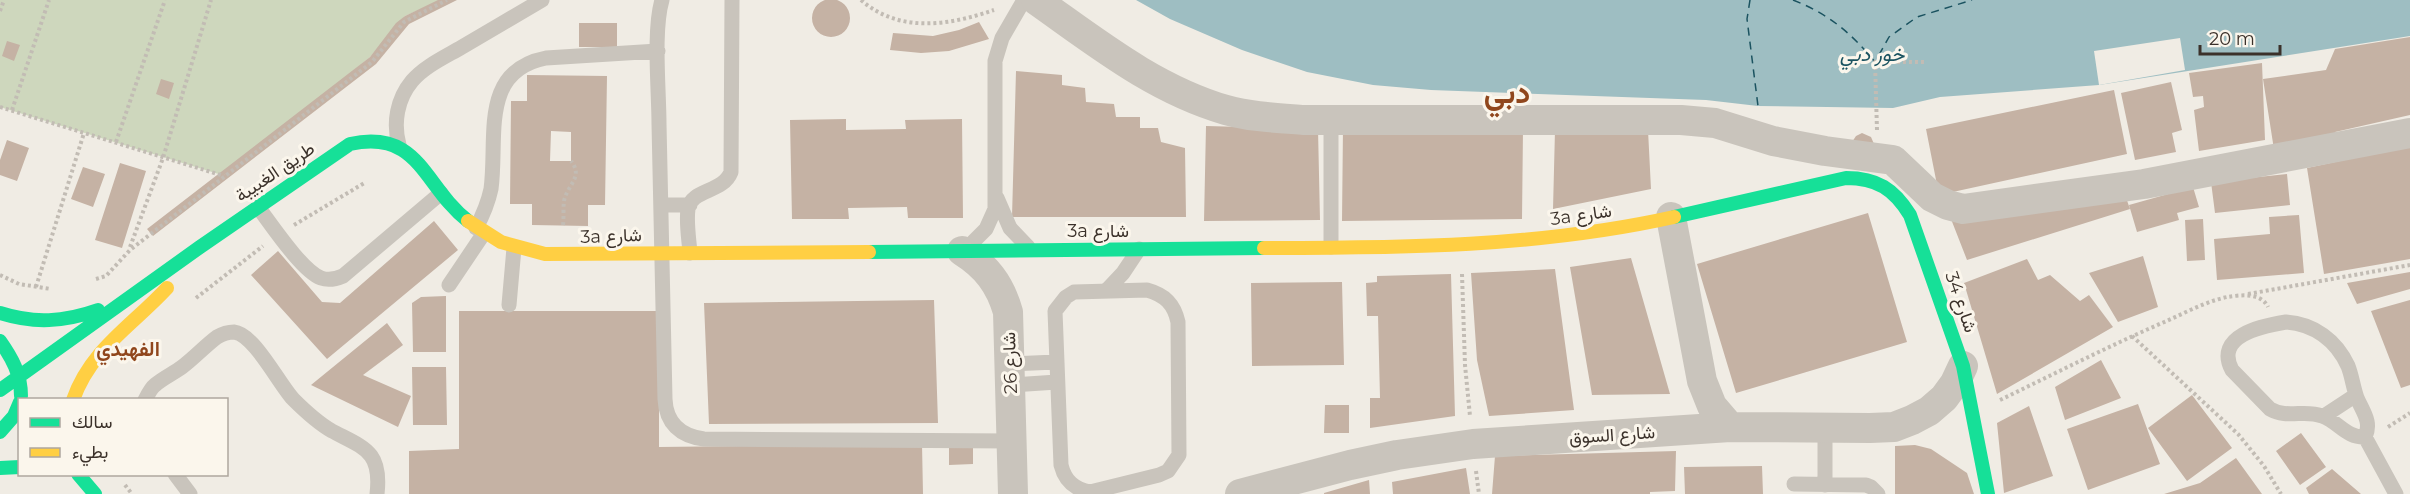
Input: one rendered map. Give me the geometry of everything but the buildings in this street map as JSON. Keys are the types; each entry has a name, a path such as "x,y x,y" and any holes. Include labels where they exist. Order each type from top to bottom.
{"street":[{"path":"1036,0 1125,63 1158,83 1192,99 1229,110 1266,117 1331,120 1681,120 1715,123 1773,141 1834,153 1893,159 1932,197 1948,206 1963,208 2144,184 2410,133"},
{"name":"طريق الغبيبة","path":"0,390 200,247 350,144 380,139 399,146"},
{"name":"3a شارع","path":"399,146 414,159 463,217 480,230 514,248 539,255 561,256 661,252 1330,248 1461,245 1564,237 1624,228 1833,180"},
{"name":"شارع 34","path":"1833,180 1865,178 1880,182 1893,190 1903,201 1910,215 1963,366 1988,494"},
{"path":"1671,217 1701,381 1712,406 1730,427"},
{"path":"73,398 81,378 100,350 161,296 200,247"},
{"name":"شارع 26","path":"962,251 987,270 1004,297 1008,312 1013,494"},
{"path":"0,313 27,321 56,321 71,319 125,300"},
{"path":"0,340 20,375 20,398"},
{"name":"شارع السوق","path":"1240,494 1350,465 1397,455 1473,444 1730,427 1894,427 1929,411 1944,398 1955,383 1963,366"},
{"path":"0,398 17,418 0,432"},
{"path":"0,468 18,467"},
{"path":"80,476 95,494"}],"lane":[{"path":"399,146 396,134 397,111 413,79 436,62 542,0"},
{"path":"663,0 660,10 658,51 661,252 665,412 671,423 691,438 704,439 1012,441"},
{"path":"690,253 690,205 696,197 724,183 731,172 732,0"},
{"path":"962,251 979,238 995,209 997,198 994,62 1002,38 1023,0"},
{"path":"449,285 480,230 491,187 497,100 509,75 526,64 546,58 658,51"},
{"path":"1330,248 1331,120"},
{"path":"258,207 313,273 324,279 337,279 441,193"},
{"path":"997,198 1010,228 1032,250"},
{"path":"661,205 690,205"},
{"path":"509,305 514,248"},
{"path":"1107,290 1123,273 1139,249"},
{"path":"1107,290 1147,290 1159,293 1175,310 1178,322 1180,445 1175,464 1159,475 1090,492 1073,486 1067,481 1061,465 1055,311 1059,303 1074,292 1107,290"},
{"path":"2365,437 2350,435 2324,416 2306,413 2285,415 2270,410 2232,370 2228,362 2227,353 2235,339 2276,324 2296,323 2315,328 2330,340 2348,366 2356,395 2369,424 2365,437 2396,494"},
{"path":"146,398 155,385 198,355 217,337 226,332 236,332 245,336 252,343 280,383 303,409 331,430 360,443 371,455 378,471 377,494"},
{"path":"1010,375 1056,362"},
{"path":"1010,375 1057,382"},
{"path":"2324,416 2356,395"},
{"path":"1824,485 1825,428"},
{"path":"176,476 190,494"},
{"path":"1794,484 1866,485 1871,486 1878,494"}],"path":[{"path":"0,11 4,0"},
{"path":"12,110 49,0"},
{"path":"116,142 165,0"},
{"path":"130,250 163,158 211,0"},
{"path":"87,282 106,276 130,250 372,62 404,22 447,0"},
{"path":"861,0 891,17 916,25 969,18 1004,5"},
{"path":"1876,109 1875,62 1924,62"},
{"path":"0,107 225,176"},
{"path":"36,287 84,133"},
{"path":"563,225 564,201 576,177 576,170 571,161"},
{"path":"195,299 279,234 366,182"},
{"path":"1461,245 1465,365 1479,494"},
{"path":"1973,414 2132,336 2212,301 2410,265"},
{"path":"0,275 19,284 58,288"},
{"path":"2242,295 2256,296 2266,302 2276,324"},
{"path":"2132,336 2238,434 2264,466 2282,494"}],"green space":[{"path":"0,0 441,0 405,16 370,57 225,176 0,107"}],"water":[{"name":"خور دبي","path":"1136,0 2410,0 2410,36 2099,85 1940,97 1893,108 1758,106 1706,100 1431,90 1373,85 1307,72 1242,50 1170,19"}],"pier":[{"path":"2180,38 2185,70 2099,85 2094,51"}],"ferry route":[{"path":"1750,0 1747,19 1758,106"},
{"path":"1793,0 1806,5 1838,25 1875,62 1889,37 1917,17 1972,0"}],"traffic: fast":[{"path":"0,390 200,247 350,144 373,142 392,145 406,153 468,221"},
{"path":"1674,217 1846,178 1876,183 1898,198 1910,215 1963,366 1988,494"},
{"path":"869,252 1264,248"},
{"path":"0,313 25,319 49,320 73,317 98,310"},
{"path":"0,341 15,367 21,396"},
{"path":"0,432 14,416 18,407"},
{"path":"0,468 18,467"},
{"path":"80,476 95,494"}],"traffic: slow":[{"path":"1264,248 1470,244 1572,234 1674,217"},
{"path":"468,221 501,242 545,254 869,252"},
{"path":"74,398 90,366 101,352 167,288"}],"district":[{"name":"دبي","path":"1507,93"},
{"name":"الفهيدي","path":"128,349"}]}
